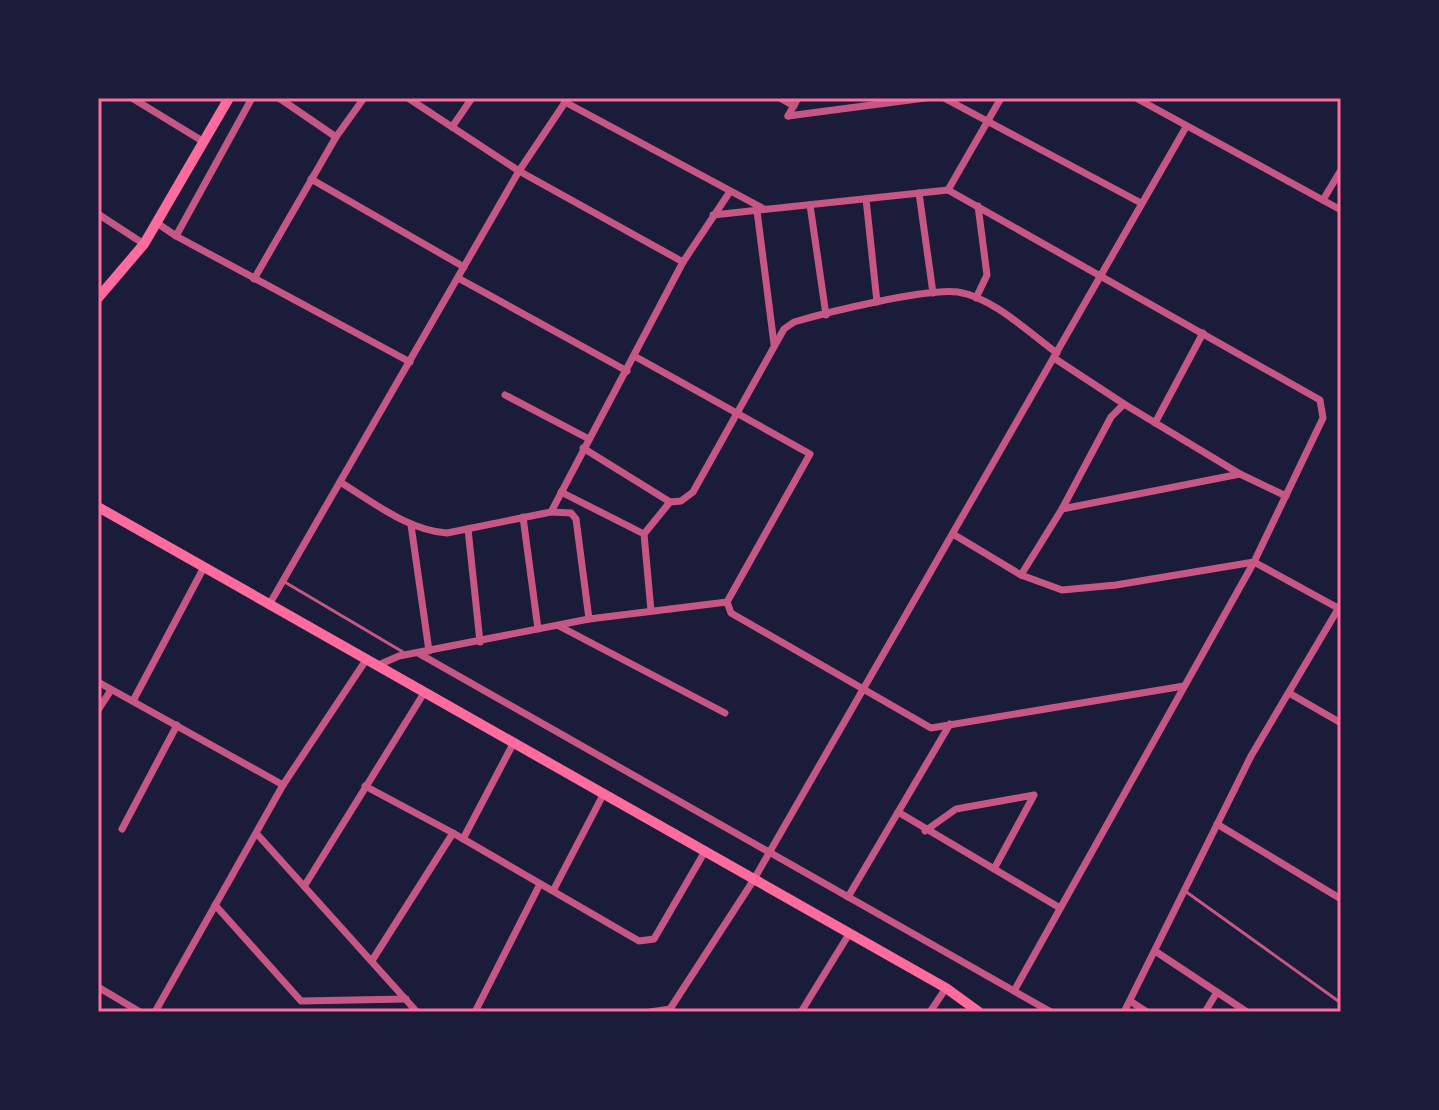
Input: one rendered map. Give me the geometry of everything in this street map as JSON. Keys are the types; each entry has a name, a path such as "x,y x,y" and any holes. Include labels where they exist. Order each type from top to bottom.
{"main road":[{"path":"98,298 144,244 229,98"},
{"path":"98,507 946,988 979,1012"}],"street":[{"path":"132,98 204,142"},
{"path":"176,236 252,98"},
{"path":"279,98 336,137"},
{"path":"254,279 336,137 364,98"},
{"path":"408,98 519,171 683,262"},
{"path":"452,127 472,98"},
{"path":"780,98 796,102 788,116 925,98"},
{"path":"944,98 989,119 1141,203"},
{"path":"948,190 1001,98"},
{"path":"1136,98 1341,210"},
{"path":"269,605 519,171 566,100 762,210"},
{"path":"650,1012 671,1011 753,881 860,689 953,534 1186,127"},
{"path":"1323,200 1341,170"},
{"path":"311,179 464,267"},
{"path":"713,215 948,190 1203,333 1323,406 1323,418 1254,562 1014,991"},
{"path":"551,512 583,448 636,357 683,262 729,193"},
{"path":"919,193 933,293"},
{"path":"866,199 877,302"},
{"path":"810,205 826,315"},
{"path":"976,298 987,275 978,206"},
{"path":"762,210 774,346"},
{"path":"98,214 144,244"},
{"path":"157,223 410,362"},
{"path":"458,278 627,371"},
{"path":"583,448 670,502 681,501 693,492 789,324 877,302 958,292 976,298 1124,404 1240,474 1286,496"},
{"path":"1155,423 1203,333"},
{"path":"636,357 808,451 811,456 727,602 731,613 926,727 1184,686"},
{"path":"505,395 589,439"},
{"path":"1021,575 1062,509 1111,417 1124,404"},
{"path":"1062,509 1240,474"},
{"path":"340,482 411,525 447,533 551,512 571,513 576,519 589,619"},
{"path":"561,492 644,534"},
{"path":"651,611 644,534 670,502"},
{"path":"523,517 538,629"},
{"path":"411,525 429,651"},
{"path":"468,529 480,642"},
{"path":"953,534 1021,575 1062,590 1254,562 1340,606 1217,824 1124,1012"},
{"path":"133,701 203,569"},
{"path":"376,666 408,655 589,619 727,602"},
{"path":"559,626 725,713"},
{"path":"418,653 1051,1012"},
{"path":"155,1012 283,785 366,660"},
{"path":"98,682 283,785"},
{"path":"98,710 111,690"},
{"path":"305,885 424,693"},
{"path":"1289,693 1341,723"},
{"path":"848,897 950,724"},
{"path":"122,829 177,725"},
{"path":"463,839 513,744"},
{"path":"365,786 453,833 639,941 651,942 704,853"},
{"path":"553,891 603,795"},
{"path":"925,831 956,809 1034,795 994,869"},
{"path":"898,812 925,831 1060,908"},
{"path":"1217,824 1341,899"},
{"path":"373,959 453,833"},
{"path":"257,834 373,959 417,1012"},
{"path":"475,1012 540,884"},
{"path":"215,905 301,1001 406,999"},
{"path":"801,1012 849,934"},
{"path":"1155,951 1247,1012"},
{"path":"98,987 130,1009 140,1012"},
{"path":"930,1012 946,988"},
{"path":"1205,1012 1217,992"},
{"path":"1130,1001 1147,1012"}],"lane":[{"path":"283,581 408,655"},
{"path":"1185,891 1341,1003"}]}
